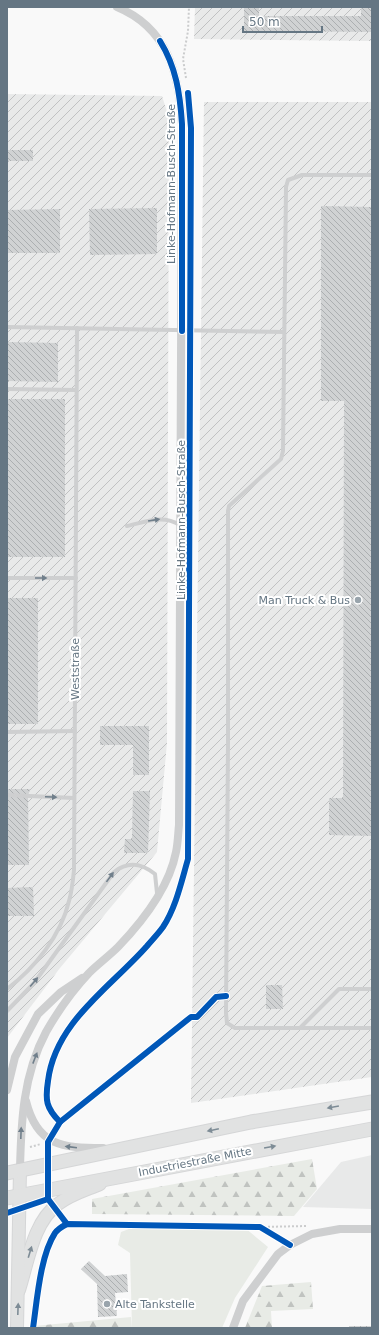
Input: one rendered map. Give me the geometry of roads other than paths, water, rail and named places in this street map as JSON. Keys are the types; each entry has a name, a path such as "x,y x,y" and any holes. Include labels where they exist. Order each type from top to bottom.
{"main road":[{"path":"7,1173 251,1122 372,1102"},
{"name":"Industriestraße Mitte","path":"13,1197 372,1129"}],"street":[{"name":"Linke-Hofmann-Busch-Straße","path":"20,1170 21,1129 25,1095 30,1071 47,1031 69,999 89,974 119,946 145,916 157,898 170,873 176,853 179,825 182,331 182,124 180,94 170,60 160,40 142,22 117,7"},
{"name":"Linke-Hofmann-Busch-Straße","path":"7,1090 15,1057 38,1014 61,992 89,974"},
{"path":"25,1095 31,1119 37,1128 61,1146 75,1148 124,1149"},
{"path":"17,1328 19,1290 13,1197 20,1170"},
{"path":"19,1290 34,1238 44,1218 50,1211 59,1203 74,1194 121,1176"},
{"path":"233,1328 243,1301 278,1254 290,1245 312,1234 340,1229 372,1229"}],"lane":[{"path":"372,175 302,174 288,180 286,186 283,451 281,458 229,506 228,511 226,1013 227,1023 235,1028 372,1028"},
{"path":"7,327 284,332"},
{"name":"Weststraße","path":"7,989 36,962 56,934 69,902 74,870 77,328"},
{"path":"7,389 76,390"},
{"path":"127,526 156,519 171,519 181,526"},
{"path":"7,578 76,578"},
{"path":"7,732 75,731"},
{"path":"7,795 74,798"},
{"path":"7,1011 34,983 114,872 122,865 130,863 148,868 155,874 158,885 157,898"},
{"path":"301,1027 339,989 372,989"}],"place":[{"name":"Man Truck & Bus","path":"358,600"},
{"name":"Alte Tankstelle","path":"107,1304"}]}
